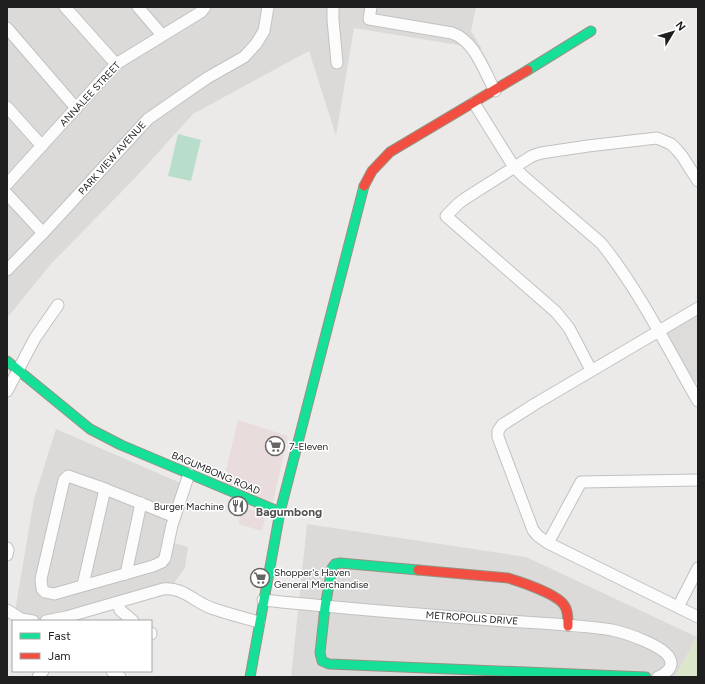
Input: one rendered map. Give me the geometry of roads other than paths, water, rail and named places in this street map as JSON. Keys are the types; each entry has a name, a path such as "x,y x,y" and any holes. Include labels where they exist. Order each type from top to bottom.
{"street":[{"path":"65,7 116,64"},
{"path":"138,7 162,35"},
{"name":"ANNALEE STREET","path":"7,184 116,64 201,12 205,7"},
{"name":"PARK VIEW AVENUE","path":"7,270 44,234 148,119 207,78 244,57 256,44 264,31 268,7"},
{"path":"333,7 337,63"},
{"path":"371,7 369,19 452,33 464,39 473,50 495,91"},
{"path":"7,28 76,108"},
{"path":"250,677 280,512 365,182 376,166 390,152 495,91 591,31"},
{"path":"474,103 514,167 602,243 623,272 698,401"},
{"path":"7,106 42,146"},
{"path":"591,370 569,328 560,316 446,216 462,200 532,156 541,153 657,138 671,144 677,150 698,181"},
{"path":"7,194 44,234"},
{"path":"7,391 36,338 58,305"},
{"path":"698,308 591,370 502,425 498,431 498,437 533,530 538,536 548,543 698,617"},
{"name":"BAGUMBONG ROAD","path":"7,361 90,429 121,446 280,512"},
{"path":"175,517 68,476 64,480 41,584 42,589 50,594 54,594 153,566 162,562 167,553 175,517 189,474"},
{"path":"548,543 581,482 698,480"},
{"path":"83,585 105,489"},
{"path":"126,574 141,503"},
{"path":"7,548 7,555"},
{"path":"568,626 567,611 564,604 559,599 521,582 508,578 340,563 335,564 332,568 325,607 320,653 322,661 329,664 646,677"},
{"path":"678,607 698,568"},
{"path":"56,620 66,619 163,589 171,588 180,590 213,609 259,622"},
{"name":"METROPOLIS DRIVE","path":"263,600 325,607 613,630 660,648 668,655 671,661 670,668 664,675 658,677"},
{"path":"118,603 120,610 132,620"},
{"path":"7,610 21,619 26,620"}],"place":[{"name":"7-Eleven","path":"275,446"},
{"name":"Burger Machine","path":"238,506"},
{"name":"Shopper's Haven General Merchandise","path":"260,578"}],"district":[{"name":"Bagumbong","path":"289,512"}]}
